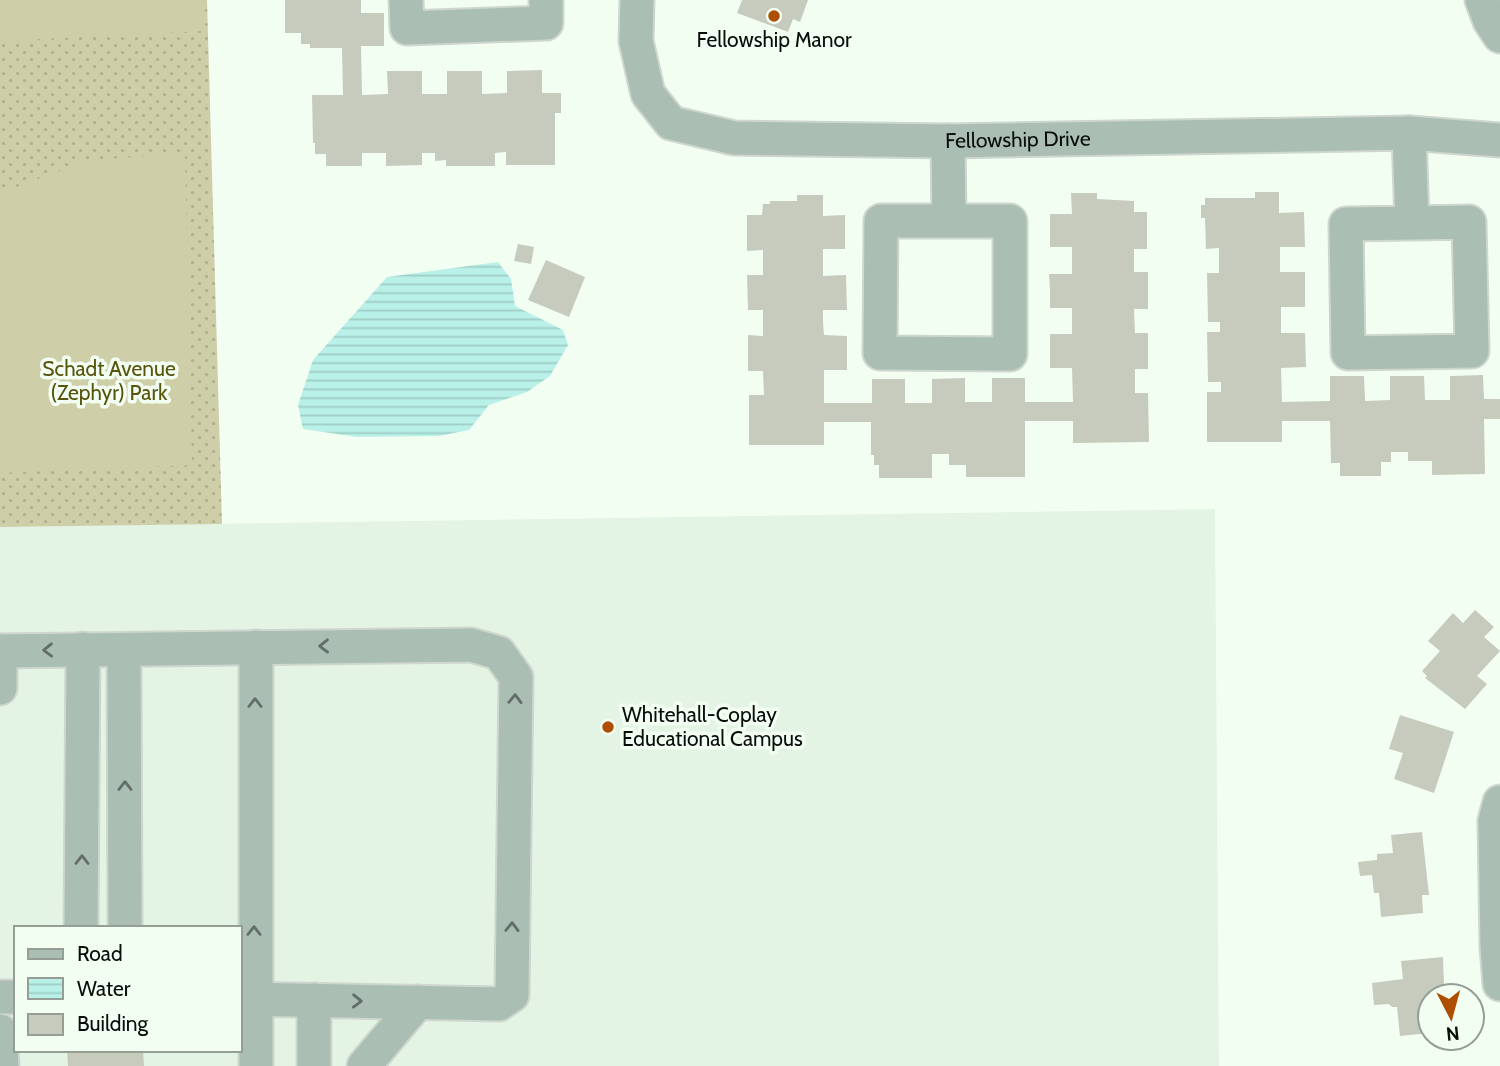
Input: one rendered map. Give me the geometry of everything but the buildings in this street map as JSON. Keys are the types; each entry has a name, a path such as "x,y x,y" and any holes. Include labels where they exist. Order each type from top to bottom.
{"street":[{"path":"406,0 407,28 546,23 546,0"},
{"name":"Fellowship Drive","path":"637,0 636,41 648,94 671,123 734,138 948,141 1409,133 1500,140"},
{"path":"1482,0 1490,21 1500,36"},
{"path":"1409,133 1412,222"},
{"path":"948,141 949,221"},
{"path":"881,221 949,221 1010,221 1010,354 880,354 881,221"},
{"path":"1412,222 1469,222 1472,351 1348,353 1346,224 1412,222"},
{"path":"0,688 0,651 471,645 499,653 516,677 512,995 499,1004 247,999"},
{"path":"256,648 247,999 256,1066"},
{"path":"81,926 83,649"},
{"path":"124,651 125,926"},
{"path":"1500,802 1495,821 1500,984"},
{"path":"314,1000 314,1066"},
{"path":"365,1066 418,1002"},
{"path":"0,1031 2,1066"}],"shaded area":[{"name":"Whitehall-Coplay Educational Campus","path":"1215,509 1219,1066 0,1066 0,527"}],"green space":[{"name":"Schadt Avenue (Zephyr) Park","path":"0,0 207,0 222,524 0,527"},
{"path":"0,0 201,0 203,31 0,41"},
{"path":"185,154 192,465 0,473 0,193 89,160"}],"water":[{"path":"498,262 511,279 515,306 563,330 568,345 550,376 527,392 489,405 469,430 439,436 357,437 303,429 298,405 313,360 387,277"}],"place":[{"name":"Fellowship Manor","path":"774,16"},
{"name":"Whitehall-Coplay Educational Campus","path":"608,727"}]}
